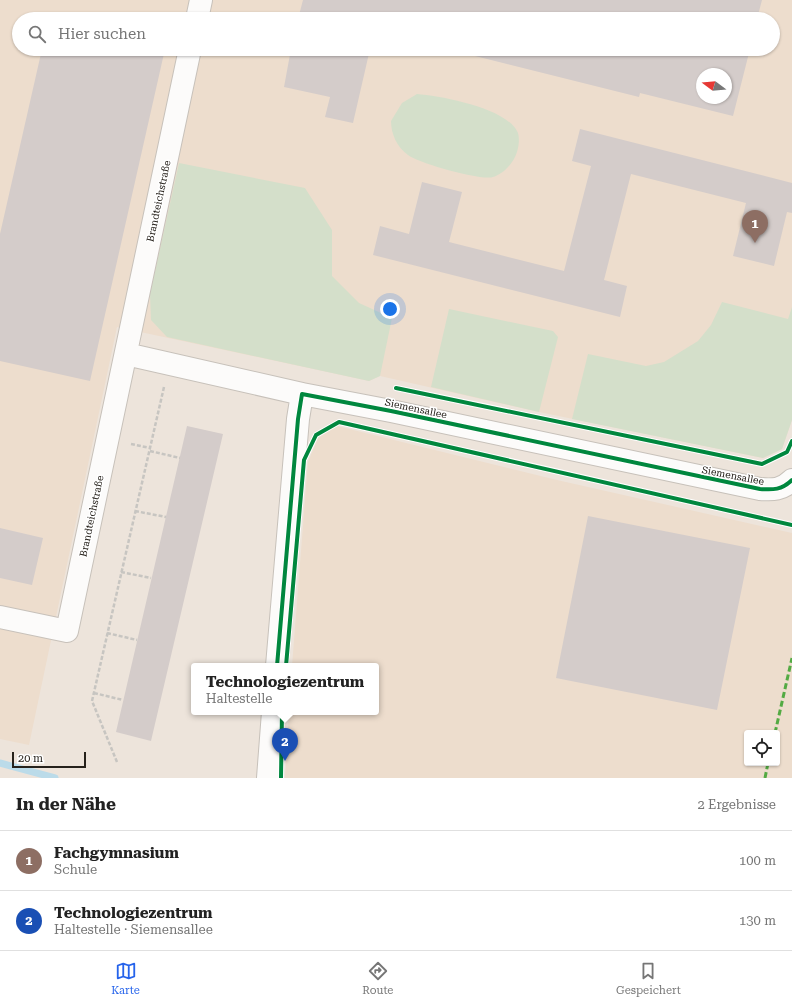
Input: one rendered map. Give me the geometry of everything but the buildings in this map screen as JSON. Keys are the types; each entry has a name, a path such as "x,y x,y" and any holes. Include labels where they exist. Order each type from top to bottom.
{"street":[{"path":"198,12 201,0"},
{"name":"Brandteichstraße","path":"0,617 67,631 189,56"},
{"path":"126,354 302,394 297,426 277,663"},
{"name":"Siemensallee","path":"302,394 391,411 760,489 776,490 790,484"},
{"path":"268,778 273,715"}],"path":[{"path":"117,762 92,701 170,364"},
{"path":"150,451 180,458"},
{"path":"136,511 166,517"},
{"path":"121,572 151,578"},
{"path":"107,633 137,640"},
{"path":"94,693 123,700"}],"shaded area":[{"path":"0,0 792,0 792,420 782,449 763,458 539,412 380,376 369,381 117,327 29,745 0,739"},
{"path":"337,426 557,480 792,533 792,778 285,778 289,715 379,715 379,663 292,663 308,462 318,438"}],"green space":[{"path":"417,94 441,97 472,105 500,116 510,123 517,131 519,138 516,156 511,164 501,173 493,177 486,178 463,174 424,162 408,155 395,140 391,121 402,103"},
{"path":"179,163 305,188 332,230 332,276 359,303 392,318 380,376 369,381 167,337 151,320 150,294"},
{"path":"722,302 788,319 792,307 792,420 782,449 763,458 572,419 588,354 646,366 664,362 698,341 711,325"},
{"path":"449,309 553,331 558,337 539,412 431,387"}],"waterway":[{"path":"0,763 55,778"}],"marked path":[{"path":"776,730 792,658"},
{"path":"765,778 767,766"}],"cycle path":[{"path":"396,388 762,464 787,452 792,441"},
{"path":"277,663 298,419 302,394 391,411 760,489 781,488 792,480"},
{"path":"286,663 304,460 316,435 339,422 792,525"},
{"path":"281,778 282,715"}],"place":[{"name":"Fachgymnasium","path":"755,243"},
{"name":"Technologiezentrum","path":"285,761"}]}
